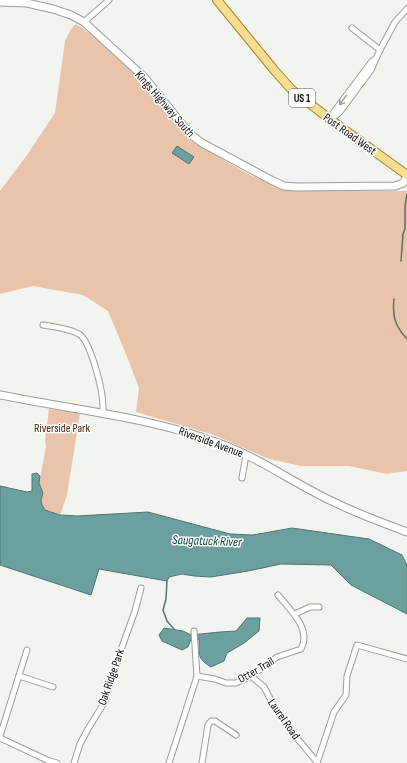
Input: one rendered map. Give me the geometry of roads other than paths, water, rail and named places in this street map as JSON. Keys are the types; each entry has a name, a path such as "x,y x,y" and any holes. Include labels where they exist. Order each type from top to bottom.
{"main road":[{"name":"Post Road West","path":"216,0 285,83 309,104 407,176"}],"street":[{"path":"84,22 110,0"},
{"name":"Kings Highway South","path":"0,2 27,2 63,12 84,22 145,78 181,125 192,136 206,145 284,186 392,186 403,183 407,176"},
{"path":"331,120 333,113 372,61 376,59 395,22 407,10"},
{"path":"352,28 380,50"},
{"path":"43,325 69,330 80,335 85,341 97,372 102,395 103,413"},
{"name":"Riverside Avenue","path":"0,395 142,420 177,429 222,444 246,454 327,499 407,532"},
{"path":"242,478 246,454"},
{"name":"Oak Ridge Park","path":"74,763 88,729 104,703 135,611 141,588"},
{"name":"Otter Trail","path":"197,676 215,679 226,683 236,683 251,676 277,657 301,649 304,643 304,637 295,614 278,595"},
{"path":"295,614 310,607 319,607"},
{"path":"169,763 197,676 194,631"},
{"path":"317,763 334,712 346,695 347,676 357,645 407,659"},
{"path":"27,650 0,737 46,761 57,763"},
{"path":"19,676 53,687"},
{"name":"Laurel Road","path":"251,676 264,687 273,704 296,737 317,763"},
{"path":"202,763 208,725 211,721 215,721 236,735"}],"water":[{"path":"177,146 194,157 189,164 172,153"},
{"name":"Saugatuck River","path":"37,473 40,476 39,483 43,493 41,500 42,505 45,510 60,515 77,516 148,512 230,534 253,535 292,528 369,539 402,555 407,565 407,614 351,585 331,565 281,564 211,577 182,574 169,577 167,581 99,569 91,595 0,565 0,486 27,492 32,491 32,474"},
{"path":"247,618 260,618 259,631 244,643 227,653 224,661 211,667 201,658 199,652 199,639 191,639 188,647 182,650 162,641 159,635 164,628 183,631 191,635 236,631"}],"waterway":[{"path":"401,261 407,194"},
{"path":"394,299 395,320 407,339"},
{"path":"167,581 166,599 163,610 167,621 174,629"}],"park label":[{"name":"Riverside Park","path":"62,428"}]}
